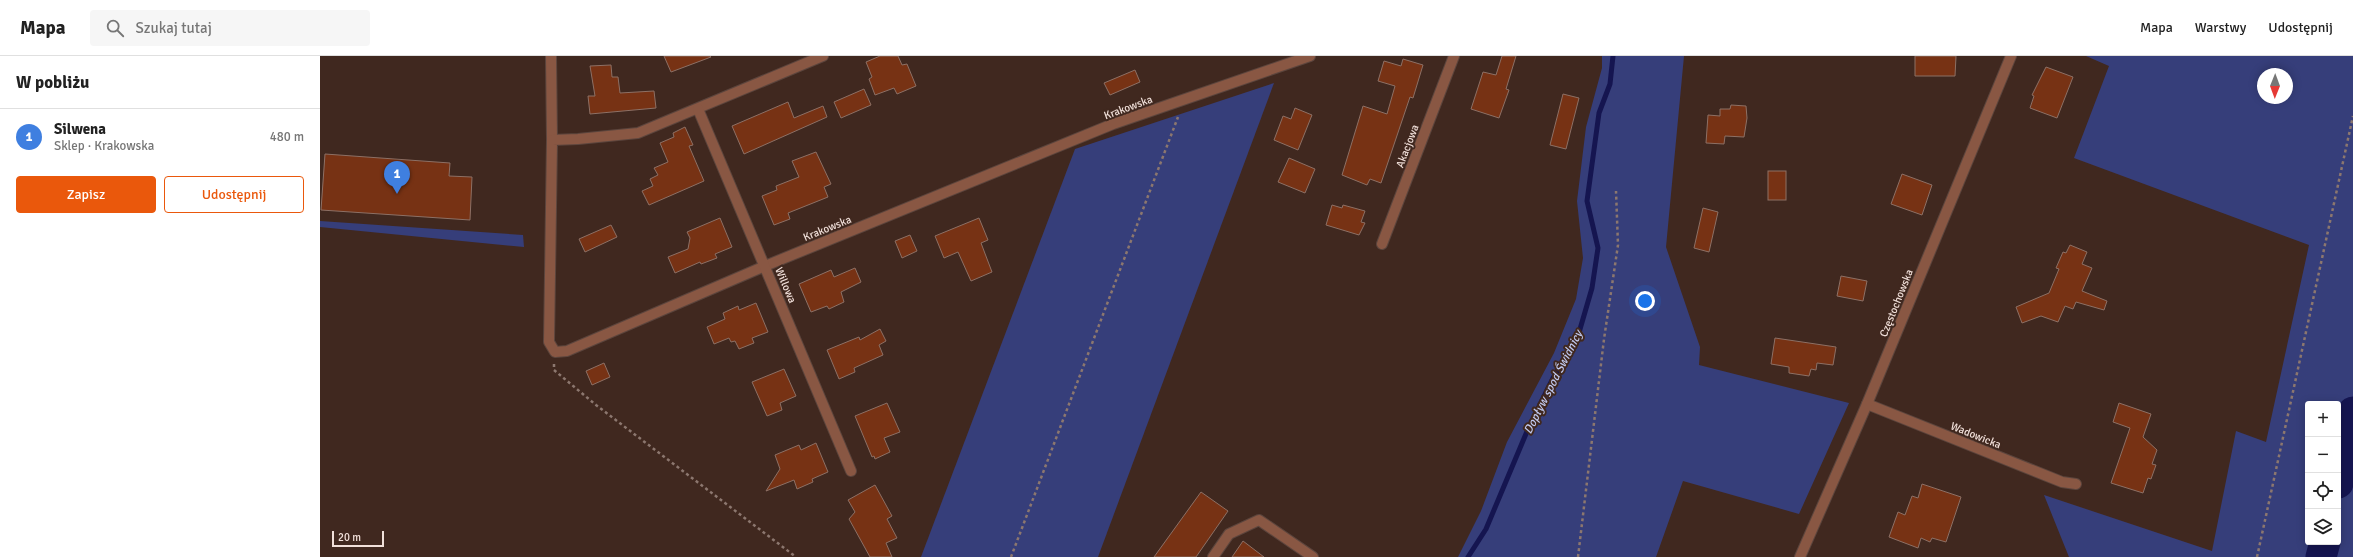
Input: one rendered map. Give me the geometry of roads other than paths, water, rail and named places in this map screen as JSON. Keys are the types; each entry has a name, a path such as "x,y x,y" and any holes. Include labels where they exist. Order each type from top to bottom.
{"street":[{"path":"551,56 552,140 638,133 823,56"},
{"name":"Krakowska","path":"552,140 549,342 555,352 567,351 765,266 1113,124 1310,56"},
{"name":"Akacjowa","path":"1382,244 1454,56"},
{"name":"Częstochowska","path":"1800,557 1867,404 2010,56"},
{"name":"Willowa","path":"698,109 851,471"},
{"name":"Wadowicka","path":"1867,404 2062,482 2076,484"},
{"path":"1212,557 1229,534 1259,520 1313,557"}],"waterway":[{"name":"Dopływ spod Świdnicy","path":"1468,557 1486,529 1528,429 1553,378 1578,336 1592,288 1598,248 1587,201 1599,113 1610,84 1613,56"},
{"path":"2340,473 2353,412"},
{"path":"2321,557 2324,545"}],"place":[{"name":"Silwena","path":"397,194"}]}
